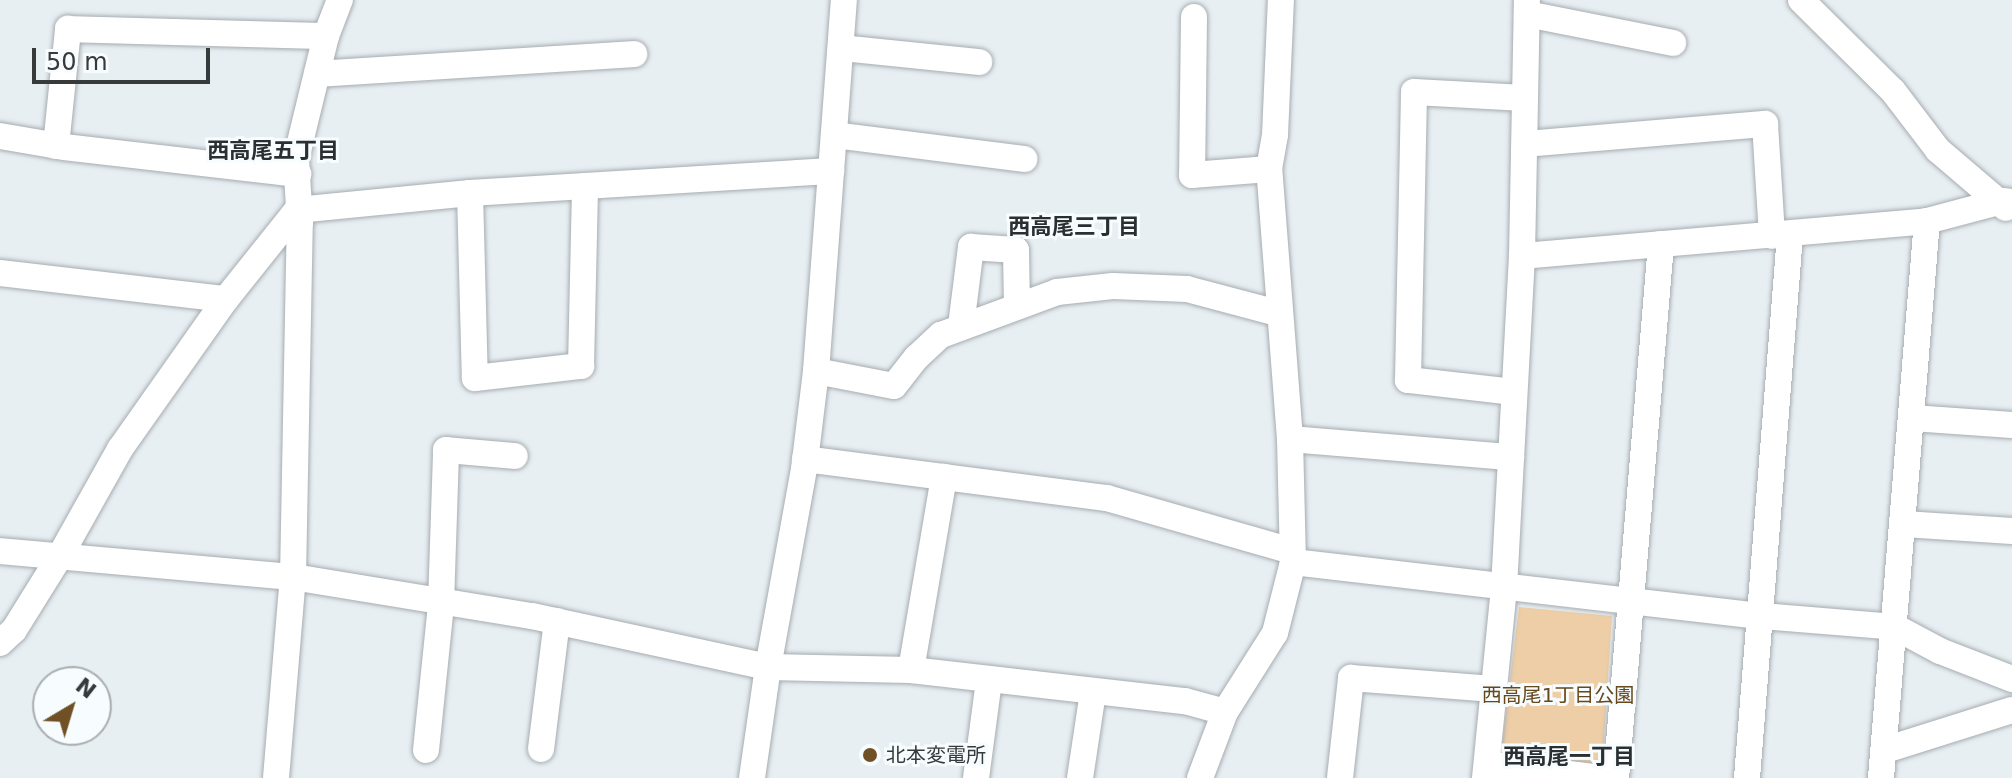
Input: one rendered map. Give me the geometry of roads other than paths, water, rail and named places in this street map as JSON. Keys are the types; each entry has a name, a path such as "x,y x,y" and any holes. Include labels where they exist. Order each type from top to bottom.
{"street":[{"path":"276,778 293,577 300,223 296,159 326,36 340,0"},
{"path":"752,778 768,667 805,459 816,371 844,0"},
{"path":"1200,778 1225,712 1275,633 1292,556 1290,439 1277,313 1269,169 1275,135 1281,0"},
{"path":"1801,0 1893,91 1938,150 1967,178 2009,207"},
{"path":"1603,778 1486,771 1504,588 1522,256 1527,7 1673,43"},
{"path":"1194,17 1192,175 1269,169"},
{"path":"56,146 68,29 326,36"},
{"path":"841,48 979,62"},
{"path":"317,74 634,54"},
{"path":"1514,392 1408,380 1414,92 1525,98"},
{"path":"1525,144 1765,124 1781,235 1762,616 1747,778"},
{"path":"834,135 1024,159"},
{"path":"0,136 56,146 298,174"},
{"path":"0,643 14,630 60,556 120,449 226,299 297,210 470,193 831,171"},
{"path":"470,193 475,378 581,366 585,186"},
{"path":"1522,256 1927,221 2009,207"},
{"path":"1881,778 1927,221"},
{"path":"1616,778 1661,244"},
{"path":"961,326 971,247 1016,250 1017,305"},
{"path":"0,273 226,299"},
{"path":"816,371 894,386 916,358 941,335 1057,292 1113,286 1187,289 1277,313"},
{"path":"1912,418 2012,425"},
{"path":"1290,439 1511,457"},
{"path":"426,750 441,604 446,450 515,456"},
{"path":"805,459 1107,498 1292,556 1504,588 1895,627 1940,651 2012,679"},
{"path":"911,670 944,477"},
{"path":"1904,524 2012,531"},
{"path":"0,551 293,577 557,621 768,667 911,670 1185,701 1225,712"},
{"path":"541,749 557,621"},
{"path":"1340,778 1351,678 1494,689"},
{"path":"976,778 989,680"},
{"path":"1080,778 1093,692"},
{"path":"1885,750 2012,710"}],"place":[{"name":"北本変電所","path":"870,755"}],"district":[{"name":"西高尾五丁目","path":"273,151"},
{"name":"西高尾三丁目","path":"1074,227"},
{"name":"西高尾一丁目","path":"1569,757"}],"park label":[{"name":"西高尾1丁目公園","path":"1558,695"}]}
